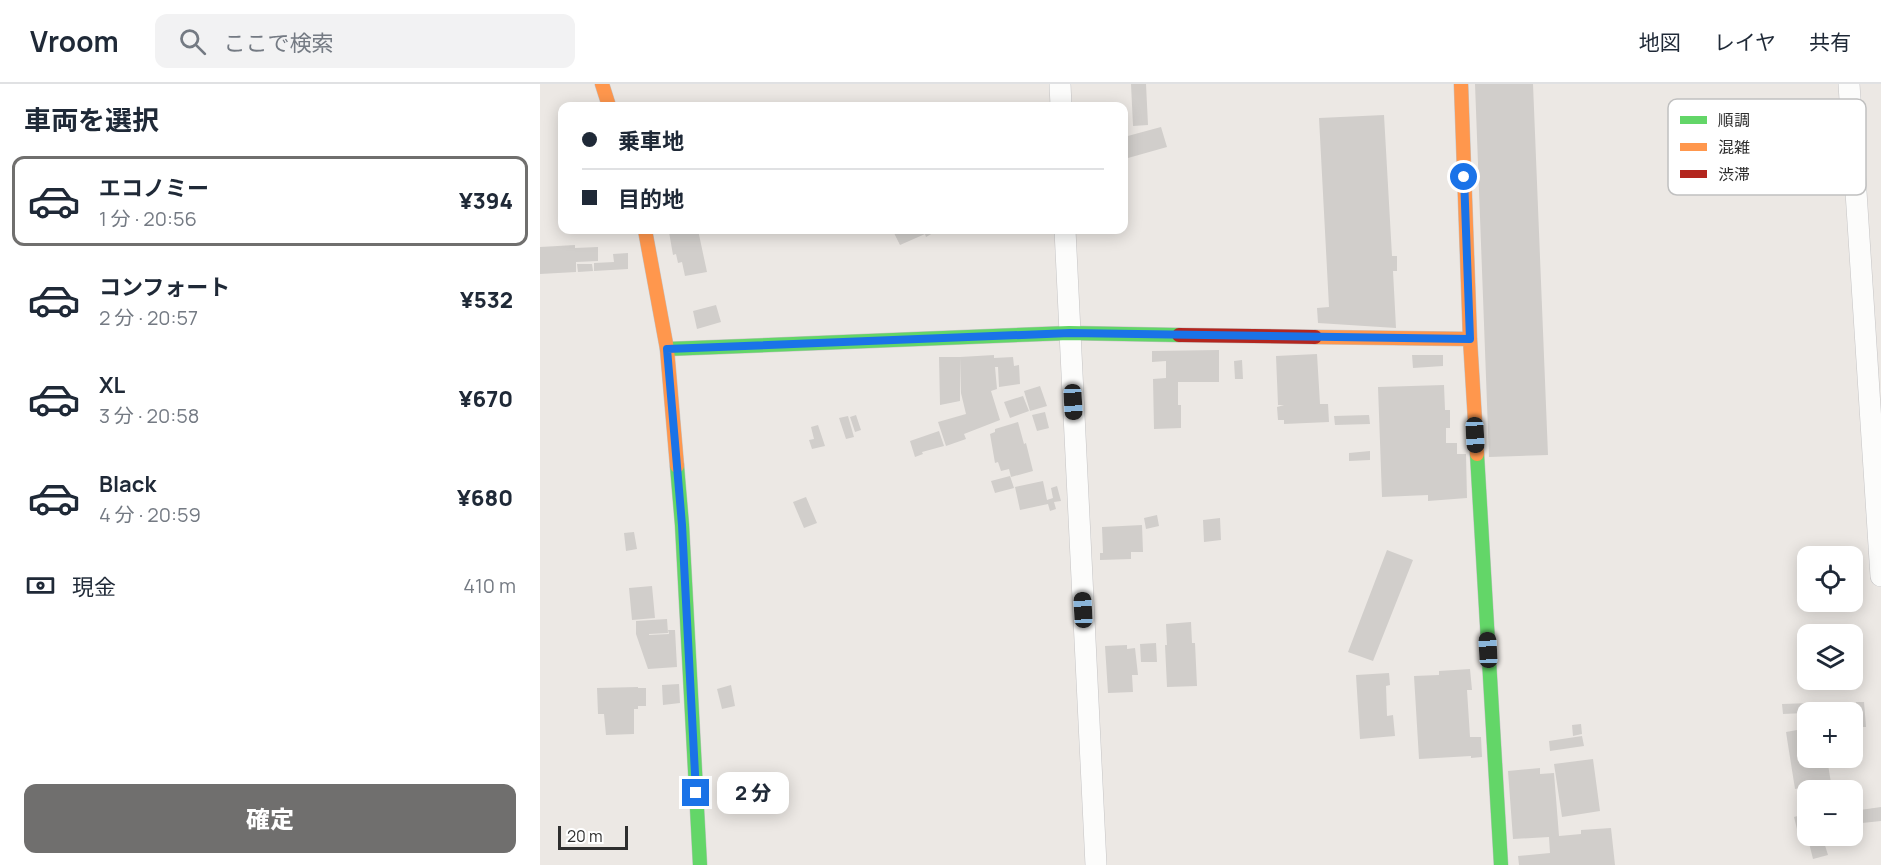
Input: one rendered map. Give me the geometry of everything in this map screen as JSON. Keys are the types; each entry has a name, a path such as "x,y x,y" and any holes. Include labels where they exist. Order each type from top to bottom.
{"street":[{"path":"602,84 608,102"},
{"path":"1060,84 1061,102"},
{"path":"1461,84 1470,339 1501,865"},
{"path":"1849,84 1850,99"},
{"path":"1856,195 1881,576"},
{"path":"646,234 667,349 682,525 700,865"},
{"path":"1065,234 1096,865"},
{"path":"667,349 1070,333 1470,339"}],"building":[{"path":"1131,84 1146,84 1148,125 1133,126"},
{"path":"1475,84 1533,84 1548,455 1489,457"},
{"path":"1384,115 1392,256 1397,256 1397,271 1393,271 1396,328 1318,323 1317,308 1329,307 1319,118"},
{"path":"1161,127 1167,147 1128,158 1128,136"},
{"path":"669,234 699,234 707,272 685,276 682,262 678,263 676,254 673,255"},
{"path":"894,234 925,234 900,245"},
{"path":"575,245 575,248 598,247 598,261 576,262 576,272 540,274 540,247"},
{"path":"628,253 628,269 594,271 594,263 614,262 613,254"},
{"path":"577,264 592,264 593,271 578,272"},
{"path":"716,305 721,322 697,329 693,311"},
{"path":"1219,350 1219,382 1178,382 1181,428 1154,429 1153,379 1166,378 1166,361 1152,362 1152,351"},
{"path":"1317,354 1320,404 1328,404 1329,422 1284,424 1284,420 1278,420 1277,407 1284,405 1278,405 1276,356"},
{"path":"994,355 994,358 1013,357 1014,366 1019,365 1020,384 999,387 998,367 995,367 997,389 991,391 1000,420 964,434 966,439 946,446 938,422 966,414 961,393 960,357"},
{"path":"1412,355 1443,355 1443,366 1413,368"},
{"path":"939,357 960,357 960,401 940,405"},
{"path":"1242,360 1243,379 1235,379 1234,361"},
{"path":"1444,385 1445,410 1450,410 1450,428 1446,428 1446,443 1457,443 1457,454 1466,454 1467,498 1428,501 1428,495 1382,497 1378,387"},
{"path":"1040,386 1047,406 1030,411 1024,391"},
{"path":"1023,396 1029,411 1010,418 1004,402"},
{"path":"1045,412 1049,428 1037,431 1032,415"},
{"path":"856,415 861,430 855,432 850,417"},
{"path":"1369,415 1370,424 1335,425 1334,416"},
{"path":"848,416 854,437 846,439 839,418"},
{"path":"1018,422 1033,471 1011,477 1009,469 1001,471 998,462 995,463 990,434 995,432 995,429"},
{"path":"818,425 825,446 812,449 809,440 814,439 811,427"},
{"path":"939,431 944,446 922,452 923,454 915,457 910,441"},
{"path":"1370,451 1370,460 1349,461 1349,453"},
{"path":"1010,476 1014,488 995,493 991,481"},
{"path":"1043,481 1047,500 1053,498 1051,488 1057,486 1061,501 1054,502 1056,509 1050,511 1048,504 1020,510 1015,487"},
{"path":"806,497 817,523 804,528 793,502"},
{"path":"1157,515 1159,526 1146,529 1144,518"},
{"path":"1220,518 1221,540 1204,542 1203,520"},
{"path":"1142,525 1143,552 1131,552 1131,559 1100,560 1100,553 1103,553 1102,527"},
{"path":"634,532 637,549 626,551 624,533"},
{"path":"1387,550 1413,560 1373,661 1348,652"},
{"path":"652,586 655,618 632,620 629,588"},
{"path":"667,619 668,633 649,635 669,634 668,630 675,630 677,667 648,669 636,634 636,621"},
{"path":"1191,622 1192,643 1195,643 1197,686 1167,687 1166,624"},
{"path":"1156,643 1157,662 1141,662 1140,644"},
{"path":"1127,645 1127,649 1135,648 1138,675 1132,675 1133,692 1108,693 1105,646"},
{"path":"1470,669 1472,690 1467,690 1470,737 1481,737 1482,757 1419,759 1414,676 1439,675 1439,671"},
{"path":"1389,673 1390,685 1386,686 1387,716 1393,715 1395,736 1360,739 1356,675"},
{"path":"679,684 680,703 663,705 662,685"},
{"path":"731,685 735,706 722,709 717,689"},
{"path":"597,688 646,688 646,706 638,706 638,709 634,709 634,734 606,735 604,714 598,714"},
{"path":"1863,702 1864,702 1866,727 1863,727"},
{"path":"1797,703 1797,713 1783,714 1782,704"},
{"path":"1581,724 1582,734 1573,736 1572,725"},
{"path":"1797,730 1797,768 1829,768 1831,780 1797,780 1797,789 1795,789 1786,732"},
{"path":"1582,736 1584,746 1550,751 1549,741"},
{"path":"1593,759 1600,811 1562,817 1554,764"},
{"path":"1540,768 1540,774 1554,773 1559,836 1581,834 1581,830 1611,828 1615,865 1519,865 1518,856 1550,853 1549,837 1513,839 1508,771"},
{"path":"1881,807 1881,821 1863,823 1863,810"},
{"path":"1810,846 1825,846 1828,855 1813,859"}],"traffic: fast":[{"path":"667,349 1069,333 1179,335"},
{"path":"1477,454 1501,865"},
{"path":"677,466 700,865"}],"traffic: slow":[{"path":"602,84 608,102"},
{"path":"1461,84 1470,339 1477,454"},
{"path":"646,234 667,349 677,466"},
{"path":"1315,337 1470,339"}],"traffic: jam":[{"path":"1179,335 1315,337"}],"route":[{"path":"696,793 682,525 667,349 1070,333 1470,339 1464,177"}]}
